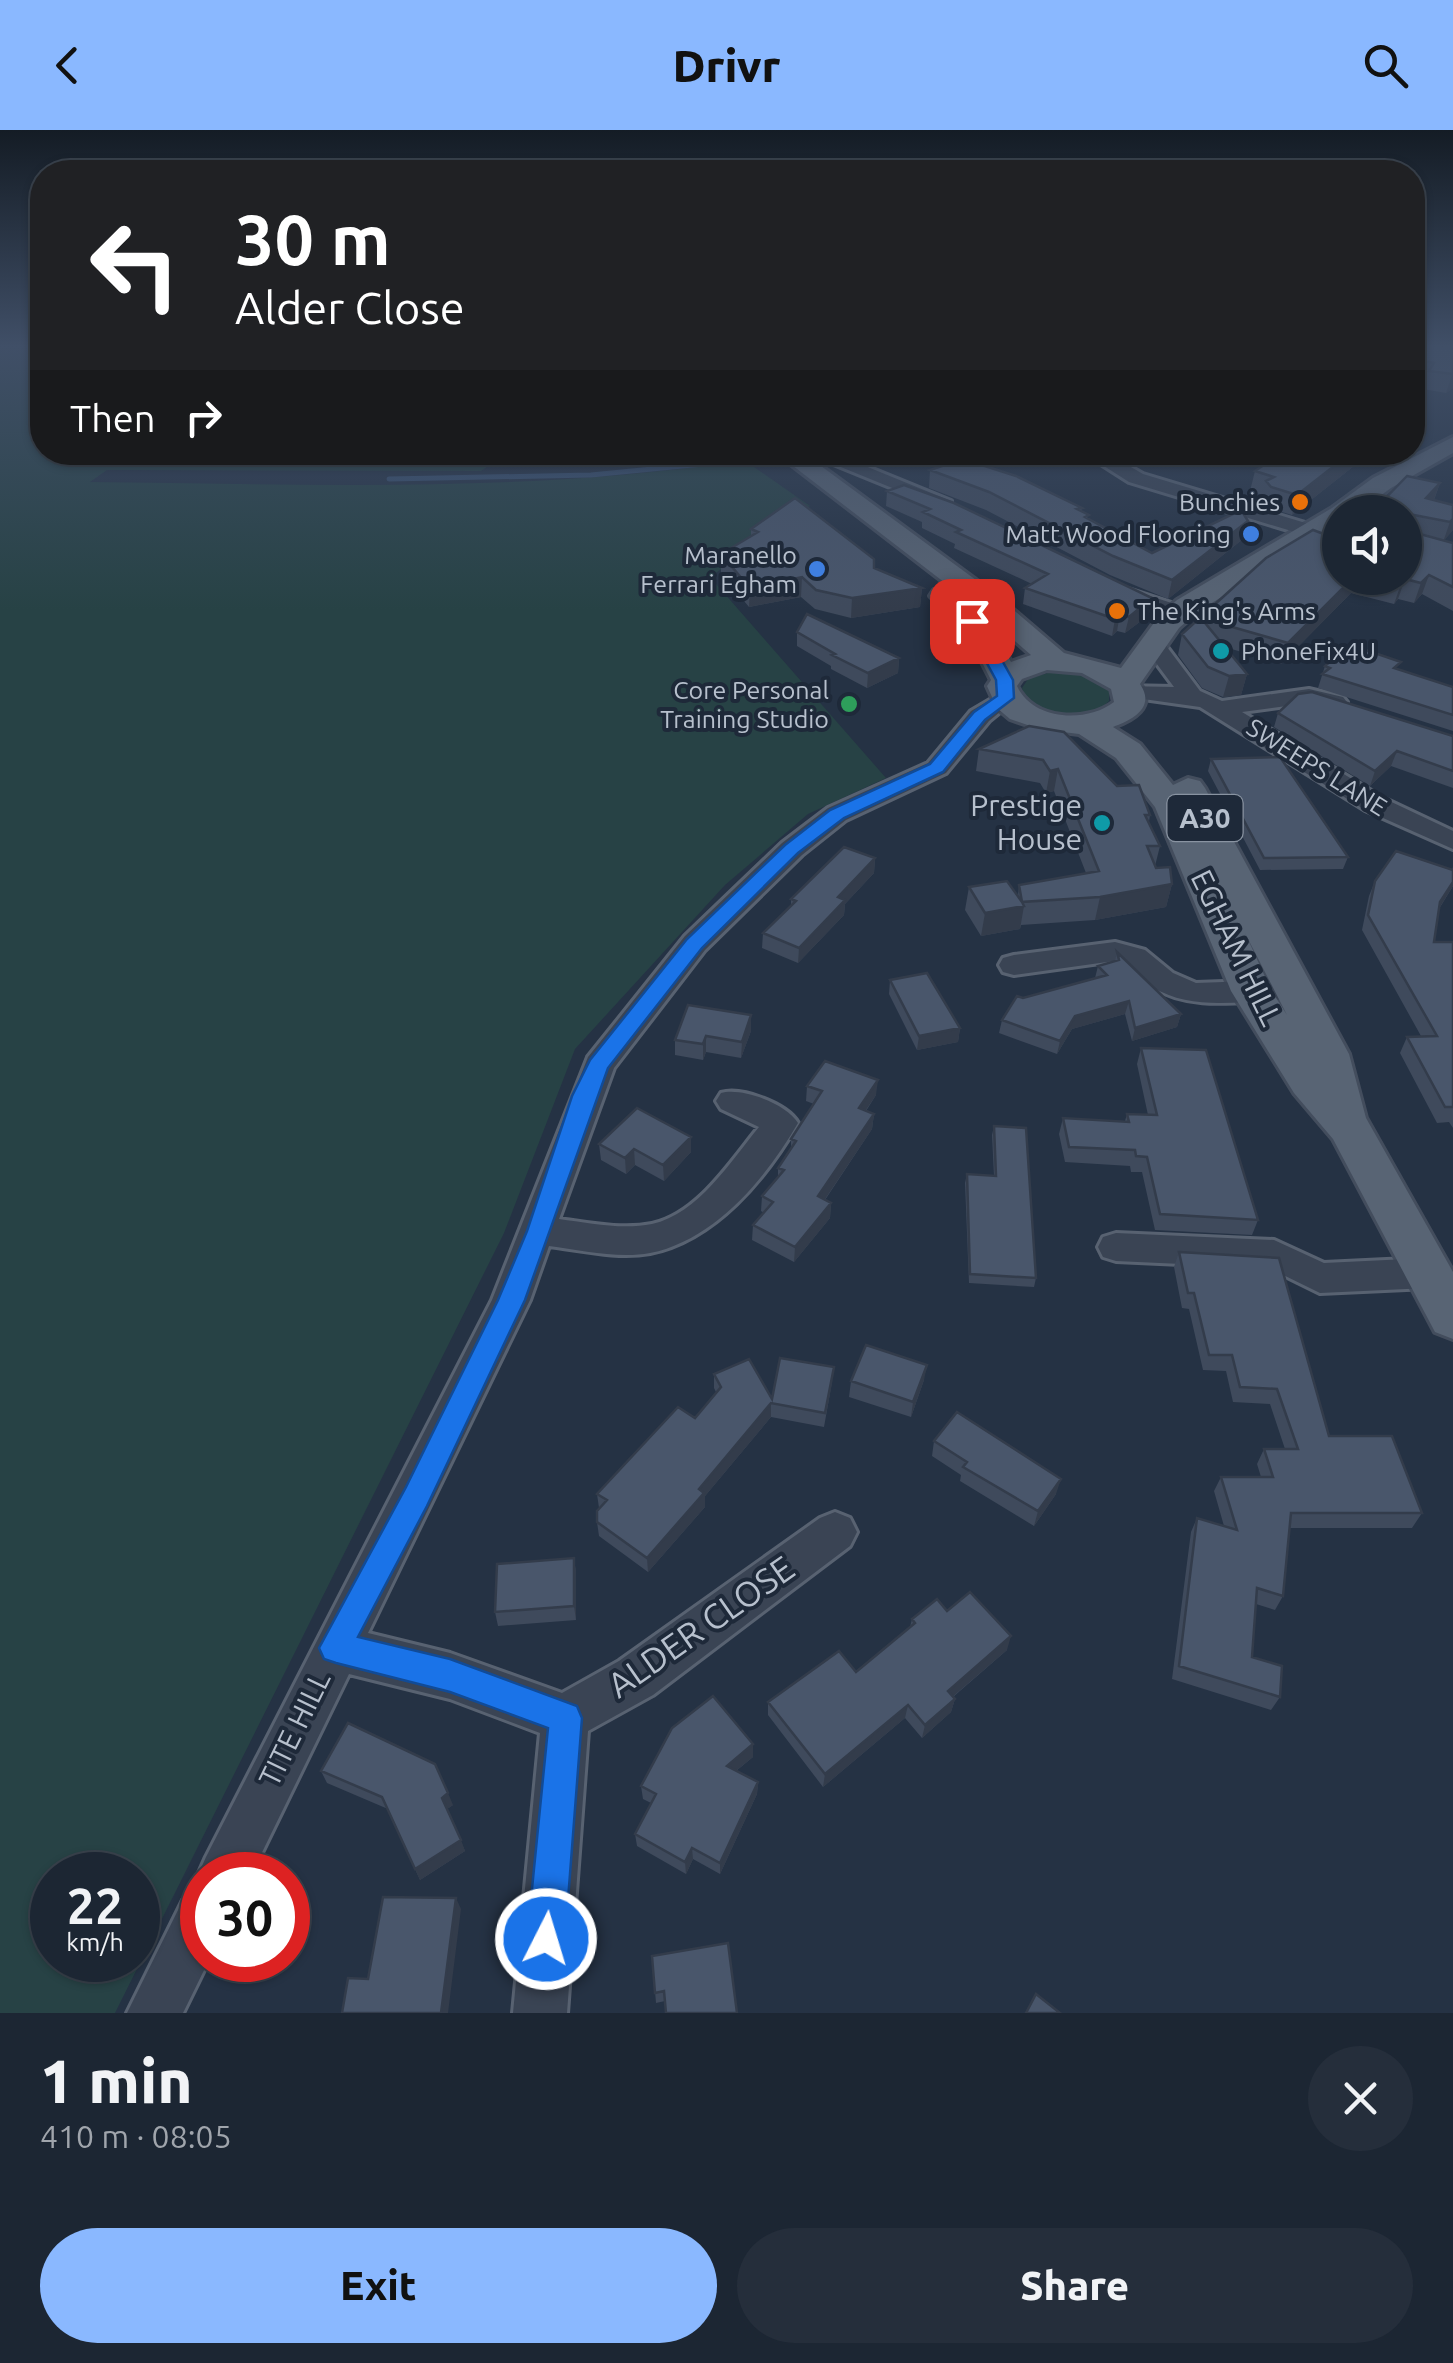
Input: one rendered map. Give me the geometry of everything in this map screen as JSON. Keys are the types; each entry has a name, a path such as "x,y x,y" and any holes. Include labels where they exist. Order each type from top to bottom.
{"main road":[{"path":"1425,459 1453,444"},
{"path":"777,465 968,617 979,629 1012,697 1056,723 1087,725 1108,721 1128,697 1153,644 1179,613 1208,592 1322,528"},
{"path":"803,465 1069,662 1128,697"},
{"path":"1367,495 1415,465"},
{"path":"1012,697 1021,667 1069,662 1153,644"},
{"name":"EGHAM HILL","path":"1128,697 1173,761 1234,869 1271,990"},
{"name":"EGHAM HILL","path":"1087,725 1128,751 1170,805 1271,990 1328,1054 1350,1129 1453,1318"}],"street":[{"path":"838,465 862,477 957,508"},
{"path":"1114,465 1136,478 1322,520"},
{"path":"1090,579 1179,613"},
{"path":"1153,644 1186,696"},
{"name":"SWEEPS LANE","path":"1128,697 1186,696 1227,712 1374,804 1453,841"},
{"path":"1227,712 1309,696 1358,710"},
{"name":"TITE HILL","path":"235,1852 511,1300 540,1231 573,1126 598,1065 694,943 814,830 837,814 936,768 971,728 1012,697"},
{"path":"1014,965 1116,951 1134,957 1162,980 1192,993 1271,990"},
{"path":"540,1231 648,1239 690,1224 716,1200 787,1115 733,1101"},
{"path":"1116,1247 1274,1254 1320,1278 1428,1273"},
{"name":"ALDER CLOSE","path":"565,1718 636,1678 835,1532"},
{"path":"336,1648 450,1676 565,1718 540,2013"},
{"path":"154,2013 180,1962"}],"green space":[{"path":"0,435 30,435 30,465 490,465 481,471 107,470 90,482 500,482 751,465 810,506 710,577 886,778 808,814 725,885 575,1049 504,1233 195,1852 180,1852 180,1883 160,1923 160,1852 30,1852 30,1982 130,1982 115,2013 0,2013"},
{"path":"1051,672 1090,678 1109,691 1109,701 1088,713 1075,715 1037,707 1022,688 1028,679"}],"building":[{"path":"945,465 982,465 1016,476 1082,508 1077,509 1089,515 1085,517 1152,553 1241,510 1248,521 1172,580 1113,556 989,492 930,470"},
{"path":"1264,465 1335,465 1297,495 1271,487 1266,481 1274,477 1255,471"},
{"path":"1407,476 1440,483 1426,498 1453,505 1453,519 1450,522 1422,517 1422,495 1389,495"},
{"path":"904,485 954,503 1152,598 1129,617 1120,614 1115,619 1025,588 1048,574 956,532 961,530 923,512 930,509 887,491"},
{"path":"795,498 874,559 874,568 922,588 852,598 816,590 802,577 750,588 721,554 758,532 751,529"},
{"path":"1313,530 1322,533 1322,595 1336,595 1288,643 1201,618 1247,674 1229,676 1208,667 1182,634 1266,558"},
{"path":"1422,535 1453,543 1453,587 1429,575 1422,582"},
{"path":"807,614 899,658 868,673 797,632"},
{"path":"1347,646 1401,662 1394,668 1453,687 1453,715 1322,674 1330,668 1325,666"},
{"path":"1312,692 1453,736 1453,771 1397,751 1375,771 1278,713 1298,694"},
{"path":"1029,726 1064,732 1117,786 1139,785 1150,815 1145,815 1160,846 1147,846 1156,868 1170,867 1172,884 1100,897 1022,902 1019,885 1099,871 1058,769 1050,771 1043,760 979,749"},
{"path":"1280,757 1348,857 1264,858 1211,759"},
{"path":"844,847 875,858 838,897 845,900 799,948 763,933 796,901 791,899"},
{"path":"1396,851 1453,870 1453,882 1440,902 1434,942 1453,942 1453,1107 1445,1107 1407,1037 1437,1036 1368,915 1375,881"},
{"path":"1007,881 1024,906 985,913 969,887"},
{"path":"1117,952 1181,1014 1135,1028 1129,1001 1075,1016 1060,1041 1002,1020 1017,996 1023,998 1107,975 1098,966 1119,960"},
{"path":"927,973 960,1028 919,1036 890,980"},
{"path":"688,1005 751,1015 742,1042 706,1036 703,1044 675,1040"},
{"path":"1141,1048 1206,1050 1258,1220 1160,1214 1147,1157 1136,1156 1135,1150 1069,1147 1063,1118 1129,1122 1127,1114 1157,1115"},
{"path":"825,1061 878,1080 859,1108 874,1114 818,1196 831,1203 795,1247 753,1225 773,1202 762,1196 784,1170 778,1168 796,1141 791,1139 822,1091 807,1086"},
{"path":"637,1108 691,1137 663,1165 634,1149 625,1158 599,1144"},
{"path":"994,1126 1026,1128 1036,1278 970,1274 967,1174 996,1176"},
{"path":"1179,1252 1279,1258 1329,1436 1392,1436 1422,1513 1291,1513 1283,1596 1257,1588 1252,1657 1282,1666 1280,1697 1179,1666 1197,1518 1237,1530 1221,1477 1273,1477 1264,1449 1298,1449 1277,1389 1240,1387 1232,1355 1209,1355"},
{"path":"866,1345 927,1365 913,1402 851,1381"},
{"path":"780,1358 834,1367 825,1413 771,1403 699,1489 704,1493 647,1558 597,1522 597,1511 607,1500 597,1494 678,1407 695,1418 721,1387 714,1374 749,1359 772,1399"},
{"path":"957,1412 1061,1479 1038,1511 963,1467 967,1462 934,1441"},
{"path":"574,1558 574,1606 495,1612 497,1564"},
{"path":"970,1592 1011,1636 948,1691 955,1699 925,1725 908,1705 825,1774 768,1702 839,1651 856,1672 915,1623 912,1619 937,1599 947,1611"},
{"path":"713,1696 753,1744 727,1766 758,1782 720,1863 692,1848 685,1862 635,1834 656,1794 641,1786 672,1728"},
{"path":"348,1723 435,1764 448,1793 442,1798 461,1840 415,1869 382,1797 321,1771"},
{"path":"383,1897 456,1898 441,2013 342,2013 348,1978 368,1979"},
{"path":"728,1943 737,2013 666,2013 664,1991 655,1993 652,1956"},
{"path":"1036,1994 1060,2013 1026,2013"}],"waterway":[{"path":"389,479 591,475 693,465"}],"place":[{"name":"Bunchies","path":"1300,502"},
{"name":"Matt Wood Flooring","path":"1251,534"},
{"name":"Maranello Ferrari Egham","path":"817,569"},
{"name":"The King's Arms","path":"1117,611"},
{"name":"PhoneFix4U","path":"1221,651"},
{"name":"Core Personal Training Studio","path":"849,704"},
{"name":"Prestige House","path":"1102,823"}],"route":[{"path":"546,1939 565,1718 450,1676 336,1648 416,1496 511,1300 540,1231 568,1140 598,1065 694,943 792,849 837,814 946,762 980,716 1005,698 1004,680 972,621"}]}
